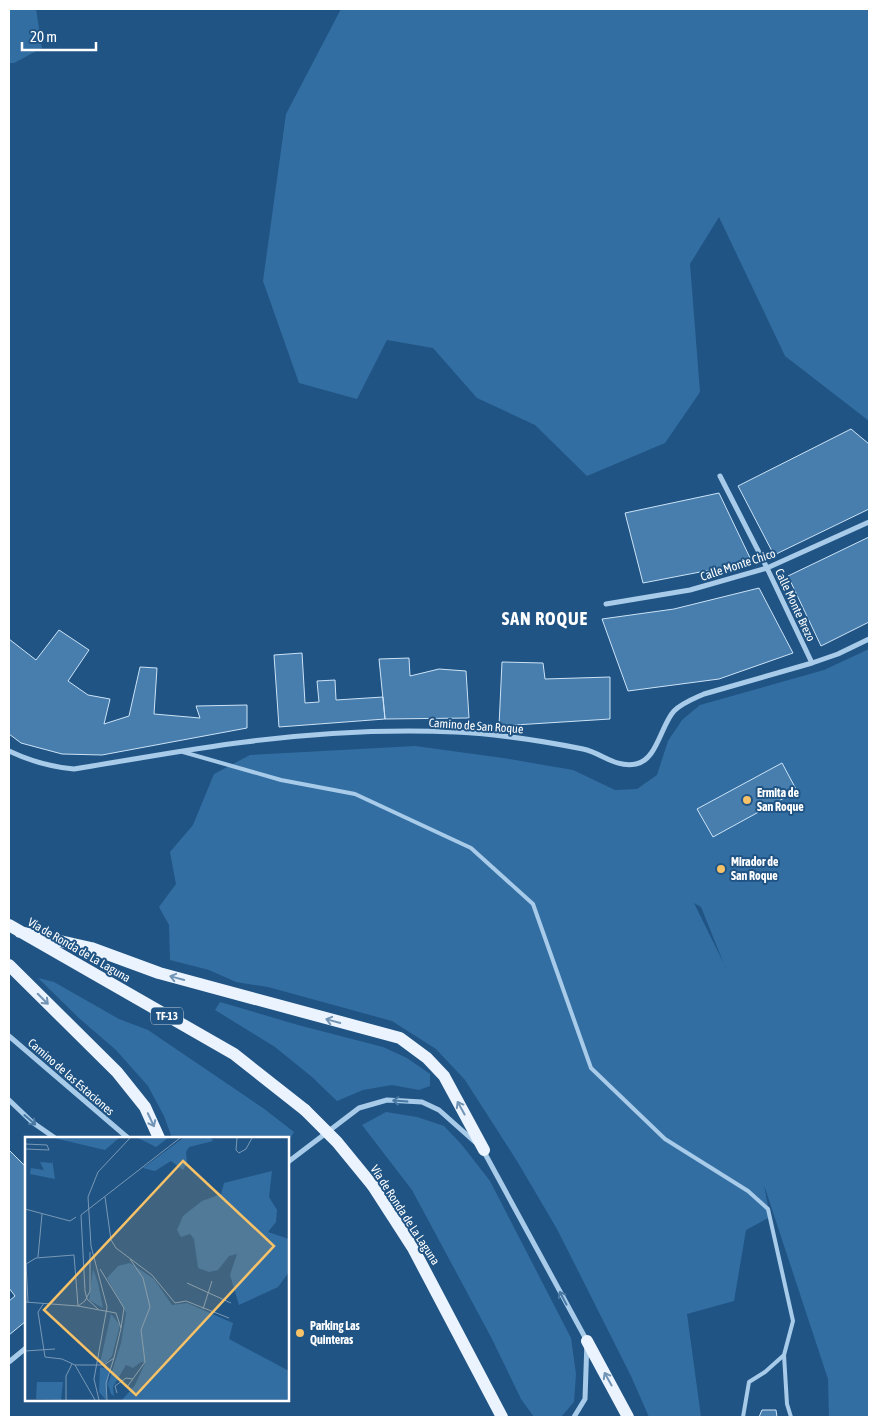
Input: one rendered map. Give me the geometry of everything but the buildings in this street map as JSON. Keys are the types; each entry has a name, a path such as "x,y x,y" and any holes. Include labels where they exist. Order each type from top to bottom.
{"main road":[{"name":"Vía de Ronda de La Laguna","path":"9,925 234,1054 306,1110 337,1142 373,1186 413,1248 499,1412"},
{"path":"20,932 91,948 159,973 400,1038 427,1058 444,1076 484,1150"},
{"path":"9,965 117,1072 145,1107 159,1137"},
{"path":"587,1341 628,1417"}],"street":[{"name":"Calle Monte Brezo","path":"720,476 767,568 812,663"},
{"name":"Calle Monte Chico","path":"606,604 690,590 767,568 869,522"},
{"name":"Camino de San Roque","path":"9,751 56,768 74,769 244,742 311,735 457,732 547,742 586,749 596,752 612,762 625,766 638,764 650,756 668,719 683,704 704,694 838,654 869,639"},
{"name":"Camino de las Estaciones","path":"9,1036 125,1137"},
{"path":"9,1100 32,1122 52,1137"},
{"path":"289,1161 359,1108 387,1100 422,1102 439,1110 484,1150 587,1341 585,1399 574,1417"},
{"path":"9,1362 25,1349"}],"lane":[{"path":"182,752 281,780 354,794 471,848 532,904 592,1068 665,1139 748,1191 768,1209 793,1321 784,1355 787,1404 791,1417"},
{"path":"743,1417 749,1382 766,1372 784,1355"}],"shaded area":[{"path":"9,9 36,9 42,48 14,63 9,63"},
{"path":"341,9 869,9 869,421 785,356 719,217 690,264 700,392 665,443 587,476 535,425 477,398 433,348 387,340 357,399 299,383 263,281 286,114"},
{"path":"869,649 869,1417 829,1417 828,1379 764,1185 770,1217 746,1230 734,1301 687,1314 701,1417 649,1417 631,1376 557,1229 517,1161 465,1080 436,1049 392,1021 268,987 236,982 209,970 170,960 169,925 159,907 176,884 170,852 193,825 214,774 250,755 415,746 573,770 615,790 637,789 657,775 668,741 682,720 700,705 824,670","holes":["694,903 701,907 724,963"]},
{"path":"38,978 54,982 119,1019 148,1030 263,1108 294,1132 289,1140 289,1137 172,1137 164,1116 148,1086 116,1050 80,1019"},
{"path":"220,1002 383,1047 407,1058 430,1074 430,1086 419,1090 392,1085 363,1090 337,1101 312,1077 275,1047 215,1010"},
{"path":"386,1112 417,1117 444,1126 462,1145 490,1181 571,1338 576,1374 574,1402 561,1417 534,1417 521,1399 491,1337 412,1190 362,1125"}],"place":[{"name":"Ermita de San Roque","path":"747,800"},
{"name":"Mirador de San Roque","path":"721,869"},
{"name":"Parking Las Quinteras","path":"300,1333"}],"district":[{"name":"SAN ROQUE","path":"545,619"}]}
